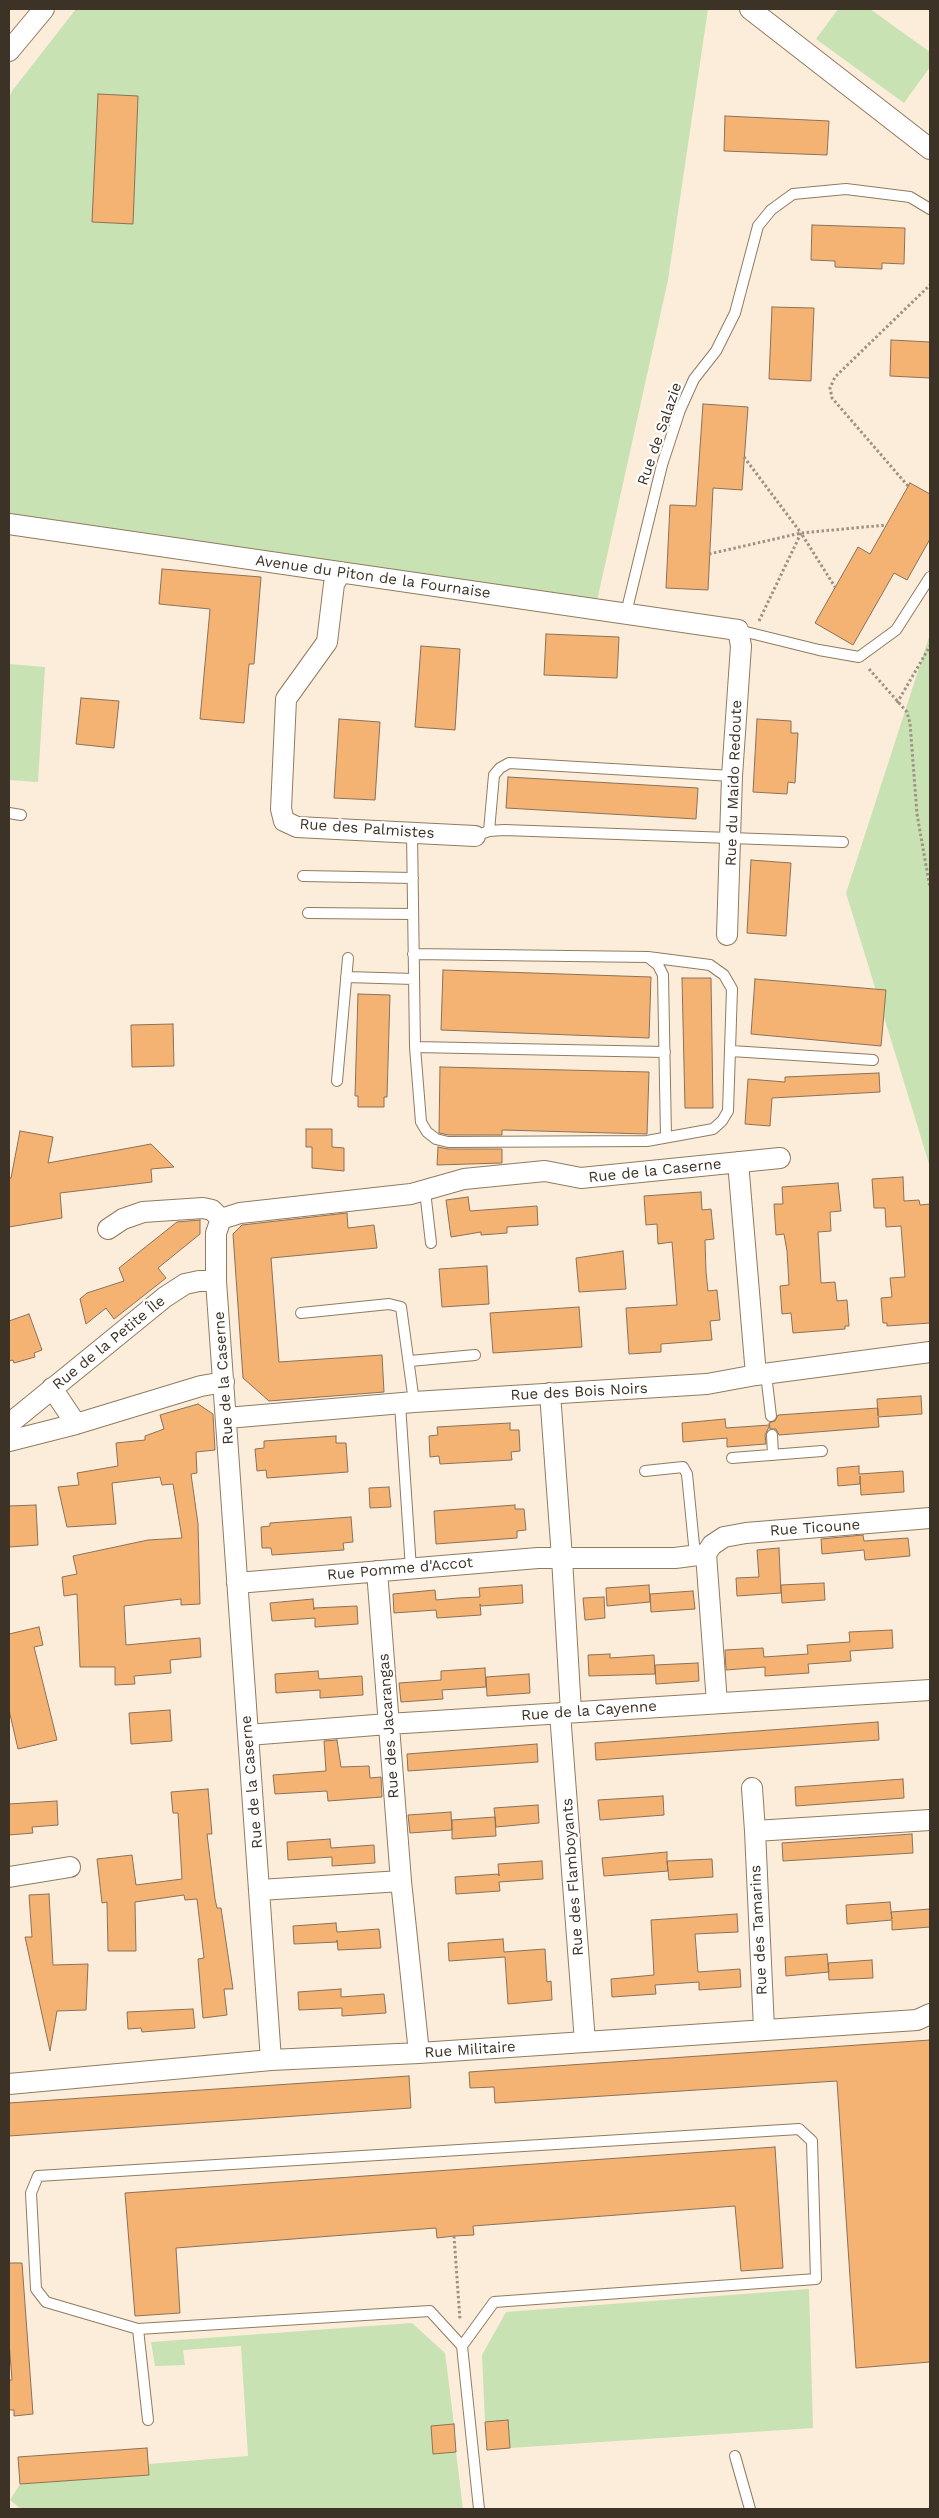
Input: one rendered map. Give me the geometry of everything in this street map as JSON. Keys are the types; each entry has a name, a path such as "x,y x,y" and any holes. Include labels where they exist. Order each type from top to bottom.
{"street":[{"path":"9,51 44,9"},
{"path":"750,9 926,142"},
{"name":"Avenue du Piton de la Fournaise","path":"9,524 746,632"},
{"name":"Rue des Palmistes","path":"340,572 334,584 327,642 286,699 282,808 284,820 297,827 482,834"},
{"name":"Rue du Maido Redoute","path":"727,935 732,838 732,776 741,646 746,632"},
{"name":"Rue de la Caserne","path":"271,2060 216,1281 216,1233 221,1219 240,1213 426,1191 464,1179 545,1171 581,1178 780,1158"},
{"name":"Rue de la Caserne","path":"738,1162 761,1374"},
{"path":"108,1229 123,1219 143,1212 202,1208 212,1210 221,1219"},
{"name":"Rue de la Petite Île","path":"9,1424 165,1297 184,1284 199,1280 216,1281"},
{"name":"Rue des Bois Noirs","path":"227,1418 407,1403 707,1384 761,1374 930,1352"},
{"path":"9,1441 76,1424 201,1386 224,1382"},
{"path":"52,1388 76,1424"},
{"name":"Rue des Flamboyants","path":"550,1393 562,1558 565,1712 585,2042"},
{"name":"Rue Ticoune","path":"701,1554 724,1537 746,1533 930,1518"},
{"path":"562,1558 675,1558 701,1554 717,1703"},
{"name":"Rue Pomme d'Accot","path":"237,1583 562,1558"},
{"name":"Rue des Jacarangas","path":"377,1571 401,1881 419,2053"},
{"name":"Rue de la Cayenne","path":"248,1735 565,1712 930,1690"},
{"name":"Rue des Tamarins","path":"752,1788 764,2029"},
{"path":"755,1831 930,1820"},
{"path":"9,1878 70,1867"},
{"path":"260,1890 401,1881"},
{"name":"Rue Militaire","path":"9,2084 271,2060 419,2053 917,2020 930,2014"}],"lane":[{"name":"Rue de Salazie","path":"626,613 662,465 677,419 694,379 716,352 735,313 758,226 771,210 793,194 846,188 910,197 930,209"},
{"path":"746,632 818,650 859,657 896,630 930,577"},
{"path":"732,776 510,763 500,768 494,775 482,834 504,830 843,842"},
{"path":"9,813 20,815"},
{"path":"412,832 415,1047 421,1122 426,1132 436,1139 448,1142 637,1141 713,1129 722,1121 728,1111 732,988 724,975 710,965 648,957 414,954"},
{"path":"304,876 413,878"},
{"path":"308,913 413,914"},
{"path":"648,957 658,965 663,975 666,1137"},
{"path":"337,1081 348,958"},
{"path":"346,977 414,979"},
{"path":"415,1047 665,1052"},
{"path":"731,1051 873,1060"},
{"path":"426,1191 431,1243"},
{"path":"301,1313 397,1305 404,1312 410,1361 407,1403 411,1569"},
{"path":"410,1361 475,1355"},
{"path":"761,1374 770,1416"},
{"path":"772,1435 773,1455"},
{"path":"732,1458 822,1451"},
{"path":"644,1471 683,1467 687,1474 701,1554"},
{"path":"462,2346 494,2302 816,2279 812,2141 799,2129 38,2176 30,2194 36,2289 46,2302 138,2329 430,2311 462,2346 479,2509"},
{"path":"138,2329 148,2420"},
{"path":"735,2456 750,2509"}],"path":[{"path":"908,486 832,398 830,388 835,377 930,285"},
{"path":"744,457 801,533 835,588"},
{"path":"710,554 801,533 886,524"},
{"path":"746,632 801,533"},
{"path":"897,703 930,646"},
{"path":"859,657 897,703 907,712 910,723 917,814 930,888"},
{"path":"454,2236 462,2346"}],"green space":[{"path":"76,9 708,9 668,280 597,601 9,517 9,98 12,91"},
{"path":"838,9 870,9 930,52 930,67 904,103 816,39"},
{"path":"930,634 930,1167 846,893"},
{"path":"9,664 45,667 38,782 9,780"},
{"path":"809,2289 813,2428 510,2448 508,2420 485,2422 482,2355 506,2312"},
{"path":"412,2323 445,2353 454,2424 431,2426 433,2454 456,2452 463,2509 21,2509 10,2500 20,2484 149,2475 149,2464 248,2456 241,2346 183,2350 185,2365 155,2366 151,2342"}],"building":[{"path":"98,94 138,96 133,224 92,222"},
{"path":"725,116 829,121 827,155 724,151"},
{"path":"812,225 905,228 904,264 882,263 882,269 835,267 835,261 811,260"},
{"path":"772,307 814,308 811,381 769,379"},
{"path":"891,340 930,342 930,378 890,376"},
{"path":"703,404 748,407 742,490 713,488 708,590 666,588 670,505 696,506"},
{"path":"910,483 930,494 930,539 907,580 894,573 853,645 815,623 858,547 870,554"},
{"path":"162,569 261,577 254,664 249,664 244,723 200,719 210,609 159,604"},
{"path":"546,634 619,637 617,678 544,675"},
{"path":"421,646 460,649 455,730 415,727"},
{"path":"81,698 119,701 114,748 76,744"},
{"path":"339,719 380,722 375,800 334,798"},
{"path":"757,719 791,721 791,733 798,733 795,783 788,782 787,794 753,792"},
{"path":"508,777 698,788 696,819 506,808"},
{"path":"751,860 791,863 786,936 747,933"},
{"path":"443,970 651,977 649,1038 441,1030"},
{"path":"682,978 711,978 713,1108 685,1108"},
{"path":"755,979 886,990 881,1046 751,1034"},
{"path":"358,994 390,995 387,1097 384,1097 384,1107 358,1107 358,1096 355,1096"},
{"path":"173,1024 174,1066 132,1067 131,1025"},
{"path":"440,1067 649,1072 647,1134 502,1130 502,1135 449,1135 439,1133"},
{"path":"879,1073 880,1092 772,1098 770,1126 745,1124 748,1079 785,1082 785,1077"},
{"path":"306,1129 332,1129 332,1147 344,1148 344,1171 312,1168 312,1147 306,1147"},
{"path":"20,1131 53,1137 48,1163 151,1144 174,1167 151,1169 152,1182 60,1193 62,1218 9,1227 9,1178 11,1178"},
{"path":"438,1147 448,1149 502,1149 502,1163 437,1165"},
{"path":"903,1177 904,1201 919,1200 920,1205 930,1204 930,1323 887,1326 887,1323 883,1323 881,1298 892,1297 890,1278 905,1277 901,1226 886,1227 885,1208 874,1208 872,1179"},
{"path":"838,1183 841,1211 830,1212 831,1231 818,1232 821,1283 835,1282 837,1301 847,1300 849,1326 845,1326 845,1329 793,1333 791,1313 782,1314 780,1286 789,1285 787,1251 784,1234 776,1235 774,1204 783,1204 782,1187"},
{"path":"701,1192 702,1210 711,1209 714,1239 705,1240 708,1291 717,1290 720,1320 710,1321 712,1340 661,1344 661,1352 629,1354 626,1308 677,1305 672,1242 658,1244 657,1224 646,1225 644,1196"},
{"path":"468,1197 470,1211 537,1206 538,1225 507,1227 507,1233 481,1235 481,1232 451,1237 446,1200"},
{"path":"347,1213 348,1228 374,1225 377,1248 271,1258 279,1362 382,1355 384,1392 269,1401 243,1378 233,1234 242,1225"},
{"path":"200,1220 200,1234 158,1268 166,1278 114,1319 106,1308 86,1324 80,1299 87,1293 124,1281 119,1268 177,1222"},
{"path":"623,1251 626,1289 579,1292 576,1258"},
{"path":"487,1266 489,1304 442,1307 439,1269"},
{"path":"579,1307 582,1347 493,1353 490,1313"},
{"path":"29,1314 42,1350 34,1353 35,1357 14,1363 13,1360 9,1361 9,1321"},
{"path":"921,1396 922,1414 878,1417 879,1427 779,1435 776,1429 770,1429 769,1423 775,1421 778,1415 878,1408 877,1399"},
{"path":"198,1404 213,1414 215,1450 196,1452 197,1473 191,1474 198,1524 200,1604 181,1605 181,1599 124,1606 126,1645 200,1638 201,1657 170,1660 171,1673 134,1676 135,1684 115,1685 115,1667 80,1667 77,1594 64,1596 62,1577 77,1574 73,1556 148,1540 182,1538 173,1484 162,1485 160,1477 112,1483 116,1524 67,1527 58,1487 79,1485 77,1473 118,1466 116,1443 145,1440 145,1436 164,1429 160,1415"},
{"path":"725,1419 726,1428 770,1425 765,1435 766,1444 727,1447 727,1438 683,1442 682,1423"},
{"path":"510,1423 510,1430 519,1430 520,1451 511,1452 512,1460 440,1464 439,1456 430,1457 429,1436 438,1435 437,1427"},
{"path":"336,1436 336,1443 346,1443 348,1472 267,1478 266,1470 257,1471 255,1449 264,1448 264,1441"},
{"path":"859,1466 859,1474 903,1471 904,1492 861,1495 860,1476 860,1484 838,1486 837,1468"},
{"path":"389,1487 391,1507 370,1508 369,1488"},
{"path":"36,1505 38,1545 9,1547 9,1506"},
{"path":"515,1505 515,1509 524,1509 526,1530 517,1531 517,1538 436,1544 434,1511"},
{"path":"351,1517 353,1542 343,1543 344,1550 272,1555 271,1548 262,1548 261,1527 270,1526 270,1523"},
{"path":"863,1535 864,1541 908,1538 910,1556 865,1560 864,1550 822,1554 821,1539"},
{"path":"779,1548 781,1593 737,1596 736,1578 759,1577 757,1550"},
{"path":"824,1583 825,1600 782,1603 781,1585"},
{"path":"522,1585 523,1603 481,1606 480,1604 481,1615 437,1618 436,1610 394,1613 393,1594 435,1590 436,1600 480,1597 479,1588"},
{"path":"649,1585 650,1602 607,1606 606,1588"},
{"path":"693,1591 695,1609 651,1612 650,1594"},
{"path":"604,1597 605,1618 585,1620 583,1598"},
{"path":"313,1599 314,1610 314,1608 357,1606 358,1624 315,1627 315,1618 272,1621 270,1603"},
{"path":"39,1627 43,1645 34,1647 57,1740 18,1749 9,1710 9,1634"},
{"path":"892,1630 893,1648 850,1651 851,1661 808,1664 809,1673 765,1676 765,1667 726,1670 725,1650 763,1648 764,1657 808,1654 807,1645 850,1642 849,1632"},
{"path":"610,1654 610,1658 654,1655 655,1674 589,1676 588,1655"},
{"path":"698,1663 699,1681 656,1684 655,1665"},
{"path":"485,1668 486,1687 442,1690 443,1699 401,1702 399,1683 441,1680 441,1671"},
{"path":"318,1671 319,1679 362,1676 363,1695 320,1698 320,1690 276,1693 275,1674"},
{"path":"529,1674 530,1693 487,1696 486,1677"},
{"path":"170,1710 172,1741 131,1744 129,1713"},
{"path":"878,1722 879,1740 596,1760 595,1743"},
{"path":"337,1740 341,1767 369,1766 370,1778 381,1777 382,1797 328,1801 327,1791 275,1794 273,1775 326,1771 324,1741"},
{"path":"537,1744 538,1762 408,1771 407,1754"},
{"path":"903,1779 904,1798 796,1806 795,1787"},
{"path":"208,1789 212,1834 207,1834 215,1899 217,1908 221,1908 233,1989 224,1989 227,2015 203,2018 198,1959 204,1958 197,1899 185,1900 184,1895 135,1902 136,1951 108,1951 107,1902 102,1903 97,1859 132,1855 136,1885 182,1879 178,1813 173,1813 171,1792"},
{"path":"663,1796 664,1815 600,1820 598,1800"},
{"path":"57,1801 58,1825 32,1827 33,1833 9,1835 9,1804"},
{"path":"538,1805 539,1823 496,1827 494,1808"},
{"path":"451,1812 452,1830 410,1833 408,1815"},
{"path":"495,1817 496,1836 452,1839 452,1820"},
{"path":"912,1834 913,1853 783,1861 782,1843"},
{"path":"330,1839 331,1848 374,1845 375,1863 332,1866 332,1857 288,1860 287,1842"},
{"path":"667,1852 668,1871 604,1876 602,1858"},
{"path":"712,1859 713,1877 669,1880 667,1861"},
{"path":"542,1861 543,1879 499,1882 500,1891 456,1894 455,1877 499,1874 498,1864"},
{"path":"49,1894 53,1965 88,1964 86,2010 57,2011 50,2051 25,1937 32,1937 29,1895"},
{"path":"890,1902 891,1912 930,1909 930,1927 892,1930 892,1920 847,1924 846,1905"},
{"path":"737,1914 738,1932 695,1934 698,1972 740,1969 741,1987 699,1990 699,1982 655,1985 656,1994 612,1997 611,1979 654,1975 651,1920"},
{"path":"336,1923 337,1932 379,1929 381,1948 338,1950 337,1940 337,1942 294,1944 293,1926"},
{"path":"503,1939 504,1952 545,1949 547,1982 551,1981 552,2000 508,2004 505,1957 449,1961 448,1943"},
{"path":"827,1954 829,1972 786,1976 785,1957"},
{"path":"872,1960 873,1978 829,1980 828,1963"},
{"path":"341,1989 341,1997 384,1994 386,2013 342,2016 342,2008 299,2010 298,1992"},
{"path":"193,2009 195,2028 142,2032 141,2028 128,2029 127,2012"},
{"path":"930,2040 930,2362 856,2368 837,2081 495,2103 494,2087 470,2088 469,2072"},
{"path":"409,2076 411,2108 9,2136 9,2103"},
{"path":"775,2147 783,2268 741,2271 735,2206 473,2226 474,2235 437,2238 436,2228 176,2248 180,2313 135,2316 125,2193"},
{"path":"9,2263 22,2263 33,2414 14,2416 14,2410 9,2410 9,2380 12,2380 9,2342"},
{"path":"508,2420 510,2448 487,2450 485,2422"},
{"path":"454,2424 456,2452 433,2454 431,2426"},
{"path":"147,2448 149,2475 20,2484 18,2457"}]}
